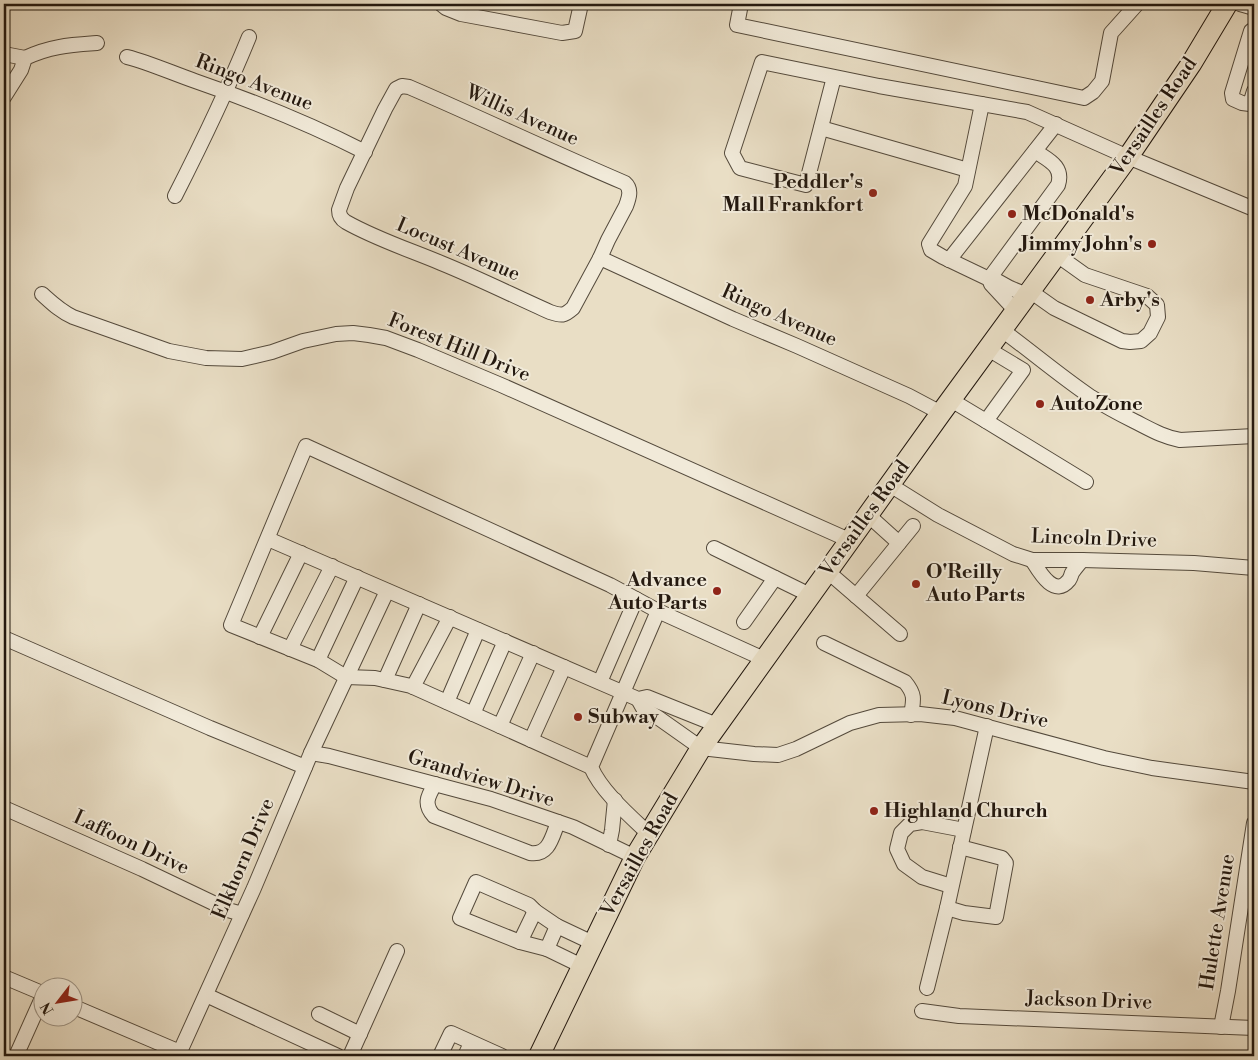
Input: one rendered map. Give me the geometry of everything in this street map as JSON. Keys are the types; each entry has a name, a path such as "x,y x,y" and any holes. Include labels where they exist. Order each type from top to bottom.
{"highway":[{"name":"Versailles Road","path":"539,1056 635,857 701,748 849,540 1128,157 1191,64 1227,4"}],"street":[{"path":"441,4 461,14 562,33 575,31 581,4"},
{"path":"741,4 737,25 1084,98 1094,92 1102,81 1112,33 1137,4"},
{"path":"1240,4 1254,8"},
{"path":"1254,29 1251,31 1232,93 1233,99 1250,104 1254,90"},
{"path":"176,196 204,140 249,37"},
{"path":"4,54 25,58 45,50 74,44 97,43"},
{"name":"Ringo Avenue","path":"127,57 263,105 365,152"},
{"path":"4,97 21,70 25,58"},
{"path":"834,77 806,185 740,168 732,153 762,62 1026,112 1254,209"},
{"name":"Willis Avenue","path":"365,152 396,89 404,86 625,183 629,191 628,200 600,258"},
{"path":"982,104 965,186 929,244 931,250 989,279 992,284 1025,299 1054,308 1122,341 1142,341 1150,333 1158,317 1158,305 1147,296 1084,274 1057,255"},
{"path":"946,258 1056,124"},
{"path":"821,128 968,170"},
{"path":"989,279 1058,185 1060,173 1057,167 1035,151"},
{"name":"Locust Avenue","path":"365,152 347,188 339,215 346,221 384,240 441,263 557,315 565,315 573,308 600,258"},
{"name":"Ringo Avenue","path":"600,258 909,396 986,421 1086,482"},
{"name":"Forest Hill Drive","path":"42,294 62,312 73,317 169,351 206,358 242,359 265,354 303,341 336,334 353,333 386,338 501,385 849,540"},
{"path":"1002,330 1092,397 1121,415 1161,435 1180,440 1254,436"},
{"path":"986,421 1023,370 988,349"},
{"path":"649,834 615,800 595,776 591,767 413,687 375,678 346,677 318,660 231,625 306,446 610,585 658,611 764,659"},
{"name":"Lincoln Drive","path":"890,485 938,515 1013,554 1032,560 1194,563 1254,568"},
{"path":"868,515 899,543"},
{"path":"856,596 913,526"},
{"path":"268,539 638,699 643,708 701,748"},
{"path":"714,548 810,595"},
{"path":"260,636 301,553"},
{"path":"1032,560 1049,584 1057,587 1064,585 1070,579 1082,560"},
{"path":"290,649 332,566"},
{"path":"828,571 900,634"},
{"path":"318,660 357,577"},
{"path":"744,622 775,578"},
{"name":"Elkhorn Drive","path":"179,1054 311,753 387,591"},
{"path":"600,682 636,599"},
{"path":"385,680 419,604"},
{"path":"591,767 658,611"},
{"path":"413,687 450,617"},
{"path":"447,702 478,630"},
{"path":"4,638 210,728 305,767"},
{"path":"473,714 505,641"},
{"path":"824,643 905,682 912,690 914,700 911,714"},
{"path":"500,726 533,654"},
{"path":"531,740 564,667"},
{"path":"638,699 647,697 717,725"},
{"name":"Lyons Drive","path":"701,748 778,755 796,749 850,723 879,715 911,714 956,718 1113,760 1152,768 1254,782"},
{"path":"927,988 947,908 987,726"},
{"name":"Grandview Drive","path":"311,753 491,799 573,827 635,857"},
{"path":"435,784 428,797 430,811 434,816 530,853 540,853 545,850 558,822"},
{"path":"610,845 615,800"},
{"name":"Laffoon Drive","path":"4,808 107,853 228,910 242,914"},
{"path":"951,886 922,876 904,864 897,849 901,834 910,824 922,822 964,830"},
{"name":"Hulette Avenue","path":"1221,1027 1254,823"},
{"path":"947,908 964,913 996,917 1006,864 1002,858 960,847"},
{"path":"582,966 547,949 520,942 460,918 476,882 529,905 557,926 593,943"},
{"path":"520,942 535,911"},
{"path":"547,949 557,926"},
{"path":"350,1056 397,951"},
{"path":"4,977 32,989"},
{"path":"206,995 318,1052 338,1056"},
{"path":"82,1010 179,1054"},
{"name":"Jackson Drive","path":"922,1011 959,1016 1254,1028"},
{"path":"319,1014 360,1034"},
{"path":"16,1056 32,1020"},
{"path":"440,1056 451,1033 502,1056"},
{"path":"465,1056 472,1043"}],"place":[{"name":"Peddler's Mall Frankfort","path":"873,193"},
{"name":"McDonald's","path":"1012,214"},
{"name":"Jimmy John's","path":"1152,244"},
{"name":"Arby's","path":"1090,300"},
{"name":"AutoZone","path":"1040,404"},
{"name":"O'Reilly Auto Parts","path":"916,584"},
{"name":"Advance Auto Parts","path":"717,591"},
{"name":"Subway","path":"578,717"},
{"name":"Highland Church","path":"874,811"}]}
